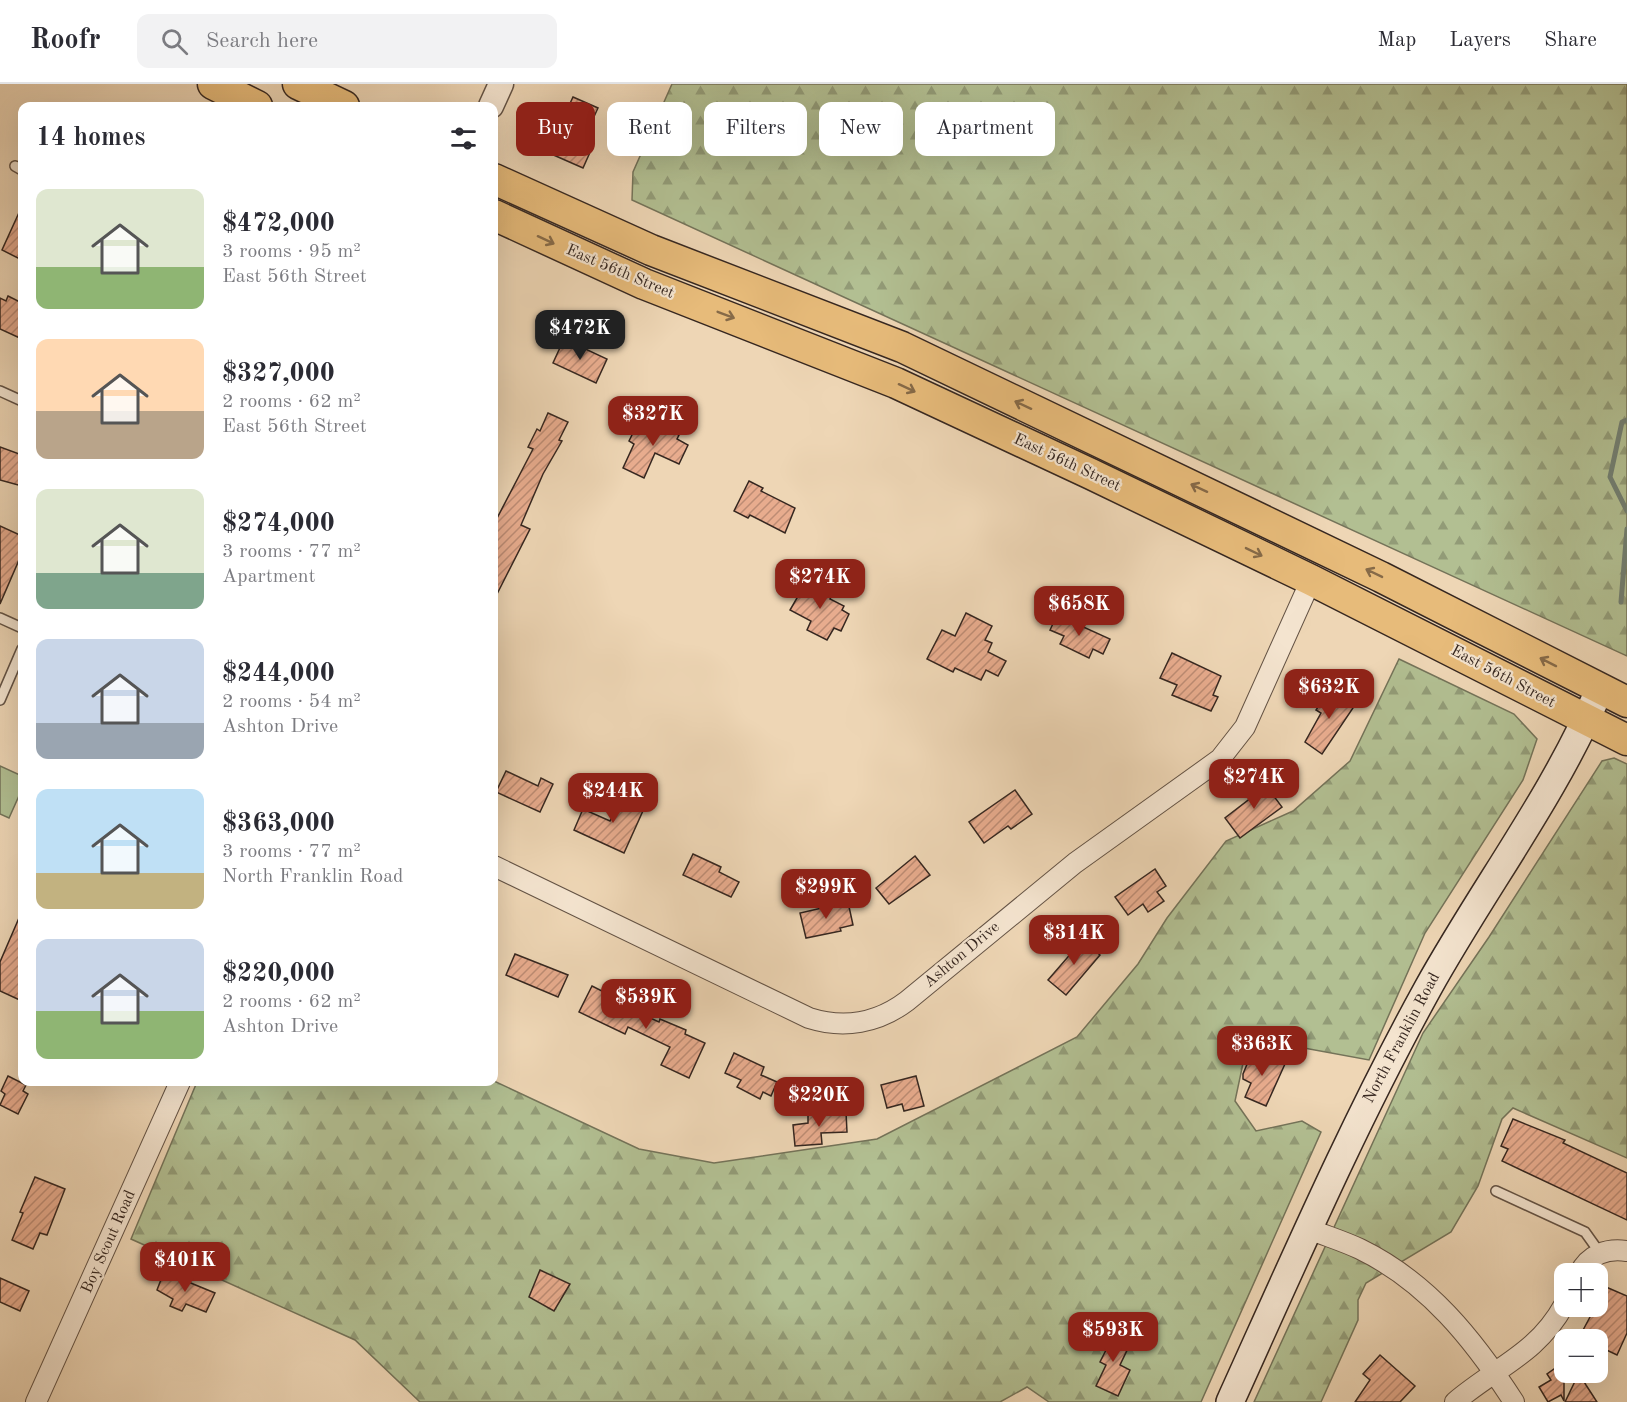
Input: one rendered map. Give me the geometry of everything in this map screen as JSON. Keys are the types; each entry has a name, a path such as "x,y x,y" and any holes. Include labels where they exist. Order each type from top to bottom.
{"main road":[{"path":"213,84 249,102"},
{"path":"298,84 336,102"},
{"name":"East 56th Street","path":"498,181 651,250 902,347 1320,547 1627,702"},
{"name":"East 56th Street","path":"498,217 644,284 896,383 1311,580 1627,740"},
{"name":"North Franklin Road","path":"1230,1402 1365,1110 1428,987 1553,783 1587,721 1600,688"}],"street":[{"path":"493,102 501,84"},
{"name":"Ashton Drive","path":"498,868 809,1018 843,1024 877,1018 907,1001 1075,863 1220,759 1245,727 1311,580"},
{"name":"Boy Scout Road","path":"36,1402 178,1086"},
{"path":"1309,1229 1359,1249 1414,1284 1459,1326 1514,1402"},
{"path":"1587,1263 1612,1251"},
{"path":"1455,1402 1524,1355 1543,1338 1556,1317"}],"lane":[{"path":"0,391 18,399"},
{"path":"0,618 18,626"},
{"path":"0,700 18,658"},
{"path":"1496,1191 1585,1232 1612,1251"}],"green space":[{"path":"672,84 1627,84 1627,656 632,200 633,172 640,156 692,156 692,102 664,102"},
{"path":"1399,659 1514,714 1537,739 1523,780 1425,933 1369,1060 1304,1048 1245,1054 1235,1101 1256,1131 1302,1121 1321,1132 1201,1402 1049,1402 1027,1387 1000,1402 420,1402 355,1340 131,1239 195,1086 498,1086 498,1083 639,1149 714,1163 877,1139 1077,1037 1138,964 1167,918 1226,841 1293,811 1350,761"},
{"path":"1614,758 1627,764 1627,1158 1513,1108 1502,1119 1478,1186 1451,1232 1366,1283 1358,1300 1358,1320 1321,1402 1254,1402 1423,1033 1489,937 1602,761"},
{"path":"0,766 18,774 18,798 9,818 0,814"}],"building":[{"path":"573,97 584,102 571,102"},
{"path":"556,156 588,156 583,168"},
{"path":"18,215 18,258 2,250"},
{"path":"8,296 18,301 18,337 0,329 0,298 6,301"},
{"path":"564,339 607,359 596,383 553,363"},
{"path":"548,413 568,422 559,440 562,441 543,474 521,525 530,529 498,592 498,516 533,449 528,447 537,429 540,431"},
{"path":"641,417 679,435 677,439 688,445 679,464 655,453 644,478 623,468 634,444 629,441"},
{"path":"0,447 18,454 18,485 0,480"},
{"path":"749,481 763,488 761,491 795,508 785,533 750,515 748,518 734,511"},
{"path":"0,526 18,534 18,562 0,604"},
{"path":"808,579 834,592 830,599 844,606 842,610 849,614 841,631 834,628 827,640 807,630 811,621 790,610"},
{"path":"966,613 992,626 985,640 992,643 988,652 1006,661 998,676 986,670 981,680 955,668 953,672 927,659 942,630 955,636"},
{"path":"1057,615 1110,639 1103,654 1093,649 1089,658 1060,644 1064,636 1050,630"},
{"path":"1172,653 1221,676 1213,695 1218,697 1211,711 1172,695 1177,685 1160,678"},
{"path":"1331,688 1355,705 1322,754 1305,742 1321,713 1316,710"},
{"path":"506,771 538,786 541,778 553,784 540,812 498,793"},
{"path":"1261,779 1282,807 1240,838 1225,818 1252,797 1247,790"},
{"path":"1015,790 1032,814 1011,829 1008,826 984,843 969,822"},
{"path":"623,793 646,804 624,853 574,830 583,809 610,821"},
{"path":"693,854 721,867 719,872 739,882 731,897 683,875"},
{"path":"915,856 930,875 889,904 876,888"},
{"path":"1155,869 1166,886 1157,892 1164,901 1148,912 1143,904 1128,915 1115,897"},
{"path":"848,902 853,925 840,928 841,931 806,938 800,913"},
{"path":"18,920 18,999 0,991 0,962"},
{"path":"1080,937 1100,955 1066,995 1048,980 1074,950 1071,948"},
{"path":"515,954 568,975 558,997 506,975"},
{"path":"592,986 608,994 606,998 659,1022 660,1019 686,1030 685,1034 705,1043 689,1078 661,1065 670,1047 628,1027 625,1034 579,1012"},
{"path":"1253,1050 1285,1064 1266,1106 1245,1097 1251,1083 1243,1079 1243,1074"},
{"path":"734,1053 764,1067 761,1075 777,1082 771,1096 763,1092 760,1099 737,1087 741,1080 725,1073"},
{"path":"8,1076 18,1081 18,1086 26,1086 23,1091 28,1094 18,1114 0,1105 5,1094 1,1091"},
{"path":"916,1076 924,1106 904,1111 902,1104 887,1108 881,1085"},
{"path":"846,1112 847,1132 821,1133 822,1144 795,1146 793,1125 808,1123 808,1115"},
{"path":"1513,1119 1565,1140 1563,1143 1627,1173 1627,1220 1502,1161 1508,1149 1501,1146"},
{"path":"35,1177 65,1189 47,1235 40,1233 33,1249 12,1240 23,1213 20,1212"},
{"path":"540,1270 570,1284 554,1311 529,1297"},
{"path":"164,1272 215,1293 206,1312 186,1304 182,1311 170,1306 173,1299 157,1290"},
{"path":"0,1278 29,1291 20,1311 0,1302"},
{"path":"1608,1288 1627,1296 1627,1333 1617,1355 1608,1351 1608,1329 1584,1329 1590,1317 1608,1317"},
{"path":"1105,1330 1131,1342 1120,1365 1130,1370 1118,1396 1096,1386 1106,1365 1100,1362 1107,1348 1098,1344"},
{"path":"1380,1355 1415,1386 1400,1402 1355,1402 1370,1380 1363,1374"},
{"path":"1554,1369 1554,1383 1564,1383 1564,1401 1561,1395 1548,1402 1539,1387 1551,1380 1547,1374"},
{"path":"1574,1383 1585,1383 1597,1402 1565,1402"}],"waterway":[{"path":"1627,420 1622,422 1610,477 1627,511"},
{"path":"1621,602 1627,529"}]}
